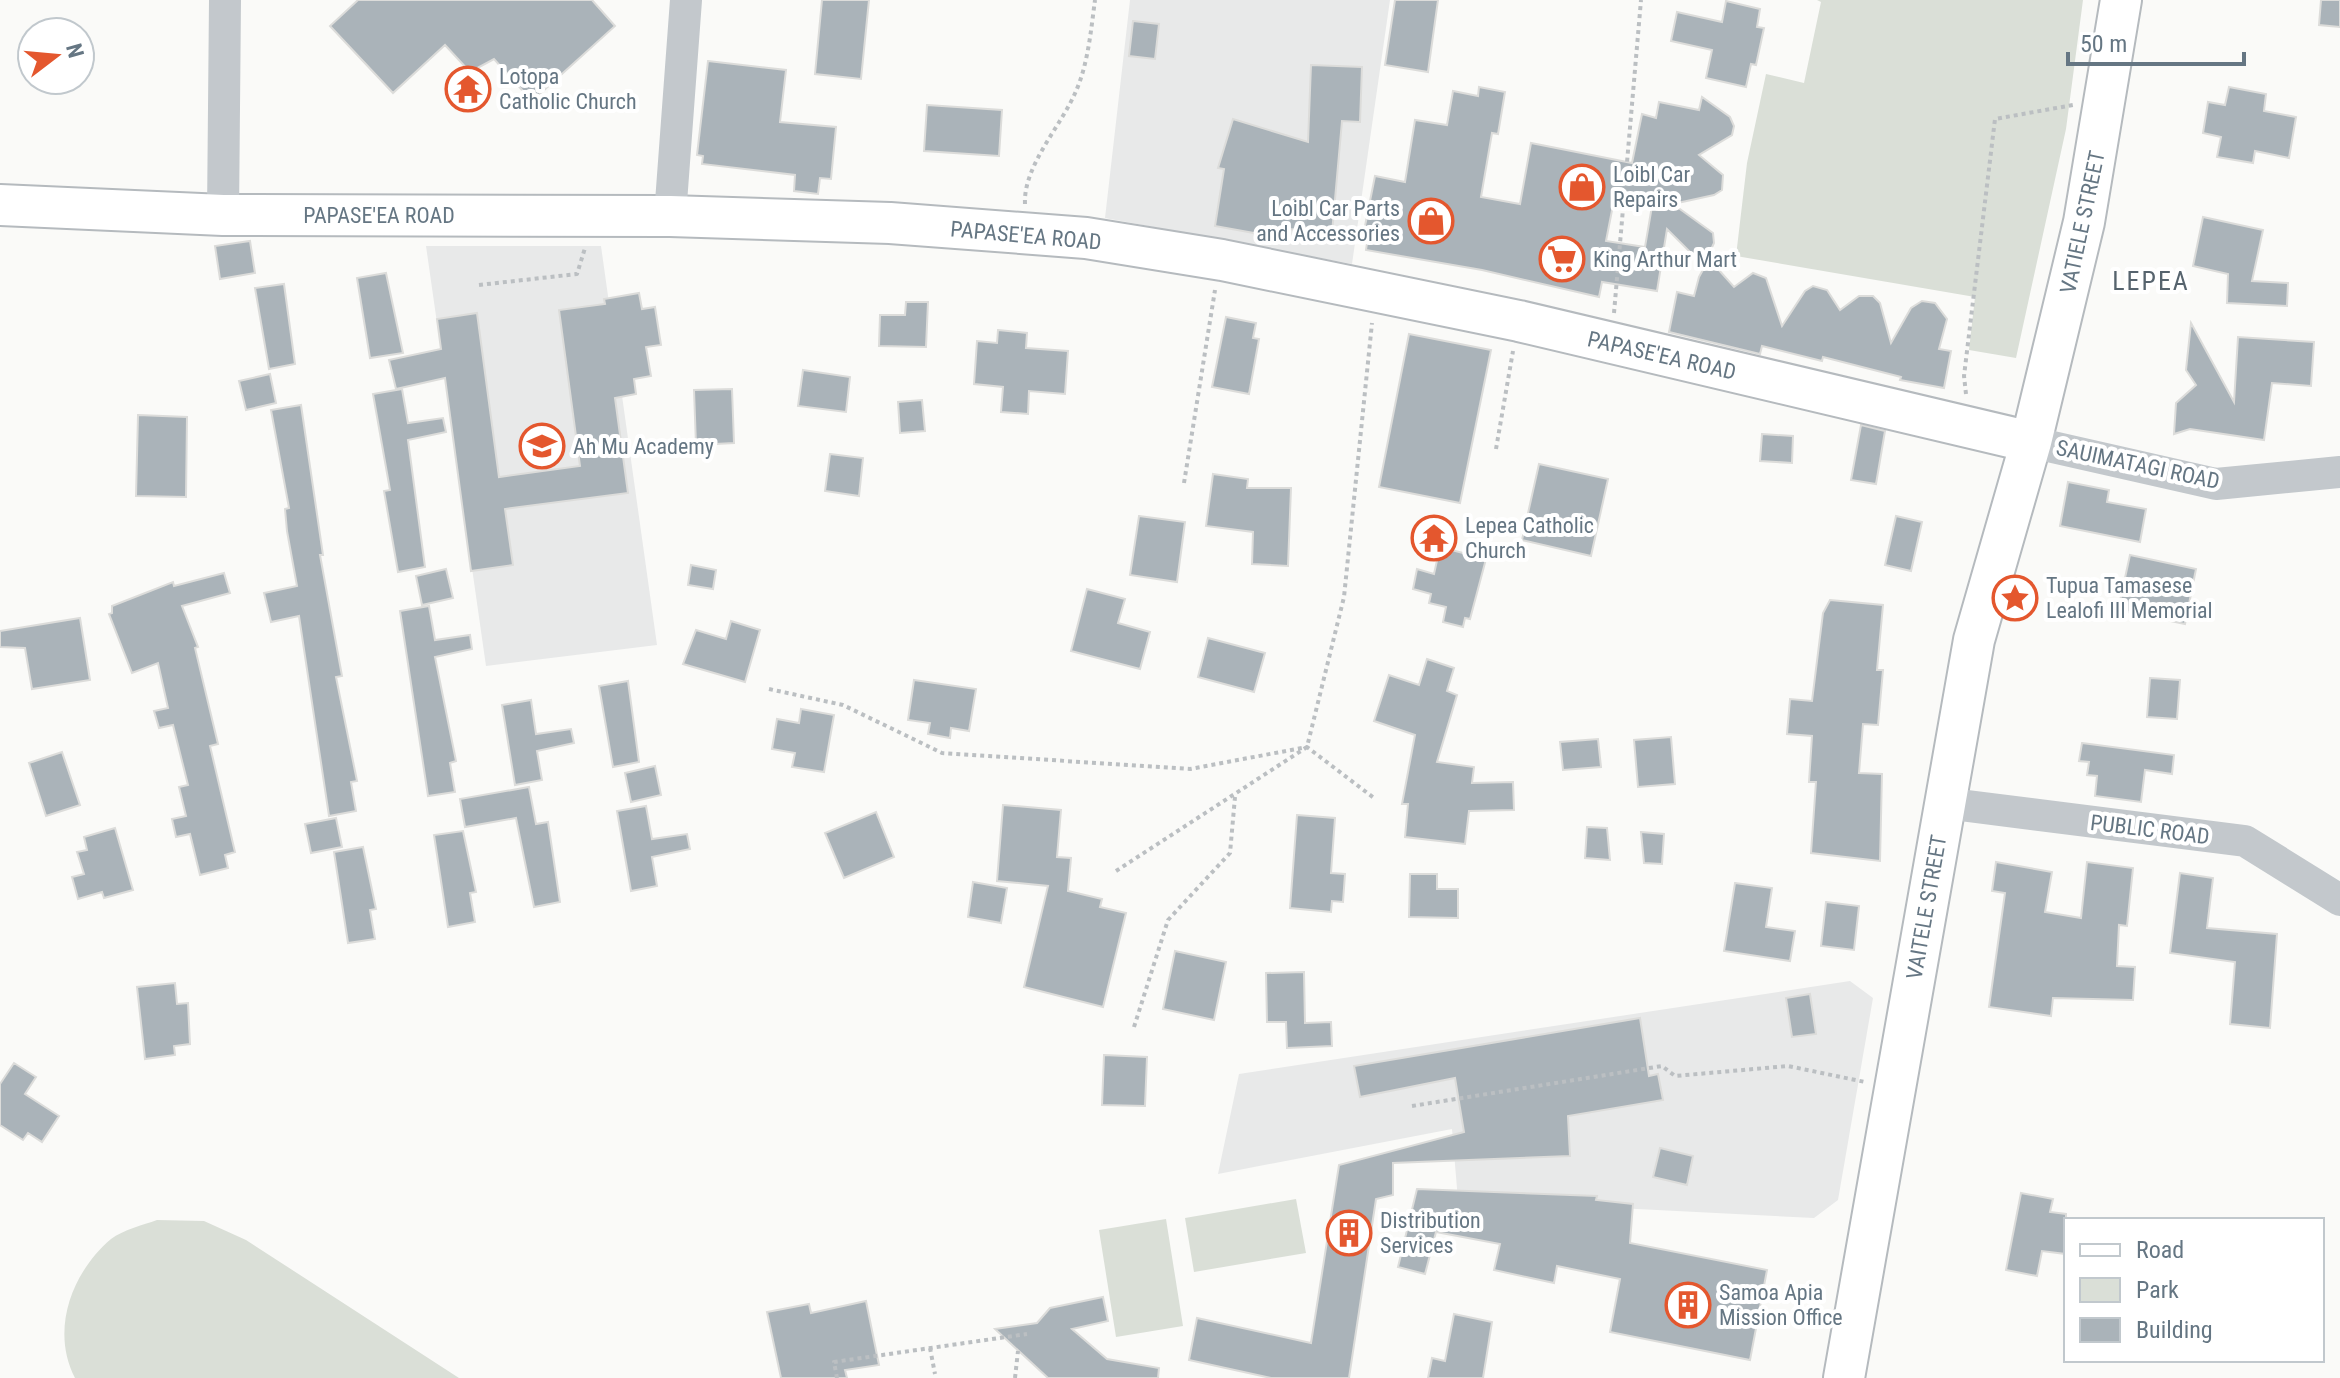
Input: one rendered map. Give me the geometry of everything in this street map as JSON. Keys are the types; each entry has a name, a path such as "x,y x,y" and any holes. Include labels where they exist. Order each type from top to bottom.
{"main road":[{"name":"VATIELE STREET","path":"2031,442 2084,222 2121,0"},
{"name":"PAPASE'EA ROAD","path":"0,205 223,215 670,216 890,223 1086,238 1222,260 1519,321 2031,442"},
{"name":"VAITELE STREET","path":"1844,1378 1974,640 2031,442"}],"street":[{"path":"223,215 225,0"},
{"path":"670,216 686,0"},
{"name":"SAUIMATAGI ROAD","path":"2031,442 2216,484 2340,472"},
{"name":"PUBLIC ROAD","path":"1944,803 2245,841 2340,900"}],"path":[{"path":"1027,234 1025,195 1042,149 1076,91 1089,42 1095,0"},
{"path":"1611,343 1641,0"},
{"path":"1971,428 1964,376 1995,119 2106,98"},
{"path":"479,285 577,274 596,215"},
{"path":"1184,483 1205,339 1222,260"},
{"path":"1116,871 1235,797 1307,747 1344,597 1375,292"},
{"path":"1496,449 1519,321"},
{"path":"769,689 843,705 942,753 1190,769 1307,747 1374,798"},
{"path":"1134,1027 1168,920 1230,853 1235,797"},
{"path":"1412,1106 1662,1066 1675,1076 1788,1066 1895,1088"},
{"path":"837,1378 834,1362 1027,1334"},
{"path":"930,1348 935,1374"},
{"path":"1015,1378 1018,1351"}],"shaded area":[{"path":"1130,0 1390,0 1352,264 1105,218"},
{"name":"Ah Mu Academy","path":"426,246 601,246 657,645 486,666"},
{"path":"1850,981 1873,998 1838,1200 1814,1218 1458,1200 1452,1129 1218,1174 1239,1074"}],"green space":[{"path":"1817,0 2083,0 2066,129 2016,358 1969,350 1975,297 1736,256 1747,163 1766,74 1804,83 1821,2"},
{"path":"1296,1199 1306,1253 1194,1272 1185,1218"},
{"path":"1166,1219 1183,1326 1116,1337 1099,1230"},
{"path":"157,1220 204,1221 246,1240 459,1378 75,1378 68,1360 65,1322 76,1285 97,1252 111,1239"}],"building":[{"path":"358,0 592,0 615,26 532,101 494,59 470,72 445,45 393,93 330,26"},
{"path":"822,0 869,0 861,79 815,74"},
{"path":"1395,0 1438,0 1428,72 1385,65"},
{"path":"2321,0 2340,0 2340,27 2319,25"},
{"path":"1726,1 1760,9 1757,27 1764,28 1756,65 1751,64 1746,87 1706,78 1712,50 1671,41 1677,12 1722,22"},
{"path":"1133,21 1159,24 1155,59 1129,56"},
{"path":"708,61 786,70 780,122 836,127 831,179 820,178 818,194 794,191 795,175 702,164 703,156 697,155"},
{"path":"1311,65 1362,67 1360,122 1342,121 1332,233 1267,227 1265,235 1215,226 1224,169 1218,168 1233,119 1308,142"},
{"path":"1479,87 1505,92 1498,134 1492,133 1481,197 1520,204 1531,143 1632,163 1642,114 1656,118 1659,102 1699,110 1702,97 1730,117 1734,126 1732,135 1699,155 1723,175 1722,190 1714,195 1673,204 1713,233 1714,243 1706,260 1690,252 1667,229 1657,291 1602,282 1599,297 1482,270 1366,250 1367,243 1362,241 1375,176 1405,182 1415,120 1447,125 1453,91 1478,96","holes":["1614,200 1652,206 1645,247 1606,241"]},
{"path":"2229,87 2266,94 2264,111 2296,117 2289,158 2255,151 2253,163 2217,157 2221,137 2203,133 2208,102 2225,105"},
{"path":"927,105 1002,110 999,156 924,151"},
{"path":"2203,217 2263,230 2252,281 2288,283 2287,306 2227,303 2228,274 2193,266"},
{"path":"250,241 255,273 220,279 215,246"},
{"path":"1709,259 1734,287 1753,273 1766,278 1782,326 1805,291 1813,286 1827,290 1840,310 1859,296 1873,296 1880,303 1891,343 1911,308 1922,301 1935,303 1947,319 1939,349 1951,351 1944,388 1900,380 1901,377 1823,357 1822,361 1762,346 1760,354 1669,332 1677,292 1694,296 1699,277"},
{"path":"386,273 403,353 370,358 357,278"},
{"path":"284,284 295,364 269,369 255,288"},
{"path":"639,293 642,309 655,307 661,345 646,347 651,376 634,379 636,394 615,398 628,493 505,509 513,565 471,571 445,378 396,389 389,360 441,349 437,319 477,313 499,477 580,466 559,310 605,304 604,299"},
{"path":"906,302 928,302 926,347 879,346 880,315 905,315"},
{"path":"1226,317 1256,323 1253,338 1259,339 1249,394 1212,387"},
{"path":"2191,323 2234,402 2238,337 2314,342 2311,386 2272,383 2264,440 2190,429 2174,434 2176,403 2196,385 2186,370"},
{"path":"998,330 1027,333 1026,348 1068,351 1065,394 1029,391 1028,414 1001,412 1003,387 974,384 977,341 997,343"},
{"path":"1409,334 1491,350 1460,503 1379,487"},
{"path":"803,370 850,377 846,412 798,406"},
{"path":"270,374 276,403 246,410 239,381"},
{"path":"402,389 408,423 443,418 446,432 408,440 425,567 398,572 384,491 390,490 373,394"},
{"path":"732,389 734,443 696,445 694,390"},
{"path":"922,400 925,431 900,433 898,402"},
{"path":"301,405 323,555 320,555 342,676 336,677 357,781 351,782 356,811 329,816 299,616 271,622 264,593 297,586 287,531 285,509 289,508 271,410"},
{"path":"138,415 187,417 186,497 136,496"},
{"path":"1861,425 1885,431 1876,484 1851,480"},
{"path":"1762,434 1793,436 1792,463 1760,461"},
{"path":"830,454 863,458 859,496 825,491"},
{"path":"1539,464 1608,479 1591,556 1522,540"},
{"path":"1213,474 1248,479 1247,488 1291,488 1288,566 1252,564 1253,532 1206,526"},
{"path":"2068,482 2109,490 2107,502 2146,509 2140,542 2060,526"},
{"path":"1139,516 1185,522 1177,582 1130,575"},
{"path":"1896,516 1922,522 1911,571 1885,565"},
{"path":"1440,547 1486,559 1470,619 1465,618 1463,627 1443,622 1446,607 1429,603 1431,594 1413,589 1417,569 1434,574"},
{"path":"2130,555 2196,569 2185,624 2118,610"},
{"path":"691,565 716,570 713,589 688,585"},
{"path":"446,569 453,598 422,605 416,576"},
{"path":"224,573 230,593 182,606 198,647 195,648 218,744 210,746 235,852 225,855 228,868 200,875 190,834 176,837 172,819 186,816 179,787 188,785 173,725 159,728 154,711 168,708 158,663 132,673 109,614 112,613 112,606 173,582 174,586"},
{"path":"1087,589 1125,599 1118,623 1150,632 1140,669 1071,651"},
{"path":"1830,600 1883,605 1877,670 1883,670 1878,725 1863,724 1859,773 1882,774 1880,861 1811,853 1816,782 1809,782 1812,736 1787,734 1790,699 1812,701 1823,613"},
{"path":"429,606 435,640 470,635 472,649 435,657 456,761 450,763 455,792 428,796 400,611"},
{"path":"80,618 90,680 32,689 25,648 0,647 0,631"},
{"path":"731,621 760,630 745,682 683,664 696,630 726,639"},
{"path":"1208,638 1265,653 1254,692 1198,677"},
{"path":"1427,659 1454,668 1447,691 1457,695 1437,762 1474,767 1472,783 1513,782 1514,810 1469,811 1465,844 1405,837 1408,804 1402,804 1415,735 1374,721 1389,675 1419,685"},
{"path":"2150,678 2180,680 2177,719 2147,717"},
{"path":"914,680 976,689 969,731 951,728 950,738 928,734 930,723 908,720"},
{"path":"628,681 639,762 613,767 599,686"},
{"path":"531,700 536,734 571,729 574,743 537,751 542,780 515,785 502,705"},
{"path":"801,709 834,715 824,772 792,767 795,753 772,749 777,719 799,723"},
{"path":"1671,737 1675,784 1638,787 1634,740"},
{"path":"1598,739 1601,767 1563,770 1560,742"},
{"path":"2082,743 2174,755 2172,774 2145,770 2141,802 2095,796 2097,776 2087,775 2089,762 2079,761"},
{"path":"62,752 80,805 46,816 29,763"},
{"path":"655,766 661,795 631,802 625,773"},
{"path":"529,787 536,824 548,822 560,902 534,907 516,818 465,827 460,799"},
{"path":"1003,805 1061,810 1057,857 1071,858 1068,891 1102,899 1100,907 1126,913 1103,1007 1024,987 1048,886 997,881"},
{"path":"646,806 652,839 687,834 690,849 652,857 657,886 631,891 617,811"},
{"path":"876,812 894,857 844,878 825,833"},
{"path":"1297,815 1335,818 1331,873 1345,874 1343,902 1332,901 1331,912 1290,908"},
{"path":"336,818 342,847 311,853 305,824"},
{"path":"1587,827 1607,828 1610,860 1585,858"},
{"path":"115,828 133,890 104,898 102,892 78,899 72,877 84,874 77,852 87,850 84,837"},
{"path":"463,831 476,892 470,893 475,922 448,927 434,835"},
{"path":"1641,832 1664,834 1662,864 1644,863"},
{"path":"363,847 376,909 370,910 375,939 348,943 334,852"},
{"path":"1996,862 2052,872 2045,912 2081,918 2087,862 2133,868 2127,926 2119,925 2117,966 2135,967 2133,1000 2053,998 2051,1016 1989,1007 2005,893 1992,891"},
{"path":"2180,873 2213,878 2207,928 2277,934 2270,1028 2230,1024 2235,962 2170,953"},
{"path":"1410,874 1437,874 1437,889 1458,889 1458,918 1409,917"},
{"path":"973,882 1007,888 1001,923 968,917"},
{"path":"1735,883 1772,888 1766,927 1795,931 1790,961 1724,951"},
{"path":"1826,902 1859,906 1854,950 1821,946"},
{"path":"1175,951 1226,962 1214,1020 1163,1009"},
{"path":"1304,972 1305,1023 1331,1022 1332,1046 1287,1048 1286,1022 1267,1022 1266,973"},
{"path":"175,983 177,1004 188,1003 190,1044 174,1046 175,1055 145,1059 137,987"},
{"path":"1810,994 1816,1034 1792,1037 1786,998"},
{"path":"1640,1018 1649,1076 1658,1074 1663,1100 1568,1116 1570,1156 1393,1163 1393,1195 1376,1199 1349,1378 1271,1378 1189,1360 1197,1318 1311,1343 1339,1165 1464,1132 1455,1078 1360,1097 1354,1066"},
{"path":"1104,1055 1147,1057 1145,1106 1102,1105"},
{"path":"14,1063 36,1077 25,1094 59,1116 42,1142 28,1133 23,1140 0,1125 0,1084"},
{"path":"1660,1148 1693,1156 1687,1185 1653,1177"},
{"path":"1417,1189 1597,1196 1596,1200 1633,1204 1630,1243 1767,1270 1750,1360 1610,1332 1620,1279 1557,1266 1554,1283 1494,1270 1500,1244 1436,1232 1425,1274 1398,1267"},
{"path":"2021,1193 2053,1199 2050,1212 2066,1214 2064,1254 2042,1251 2037,1276 2006,1270"},
{"path":"1103,1297 1108,1321 1072,1329 1107,1359 1159,1368 1158,1378 1048,1378 995,1329 1037,1323 1050,1308"},
{"path":"866,1301 879,1365 845,1370 847,1378 781,1378 767,1312 809,1304 811,1313"},
{"path":"1454,1314 1492,1322 1483,1378 1428,1378 1432,1358 1445,1361"}],"place":[{"name":"Lotopa Catholic Church","path":"468,89"},
{"name":"Loibl Car Repairs","path":"1582,187"},
{"name":"Loibl Car Parts and Accessories","path":"1431,221"},
{"name":"King Arthur Mart","path":"1562,259"},
{"name":"Ah Mu Academy","path":"542,446"},
{"name":"Lepea Catholic Church","path":"1434,538"},
{"name":"Tupua Tamasese Lealofi III Memorial","path":"2015,598"},
{"name":"Distribution Services","path":"1349,1233"},
{"name":"Samoa Apia Mission Office","path":"1688,1305"}],"district":[{"name":"LEPEA","path":"2151,281"}]}
